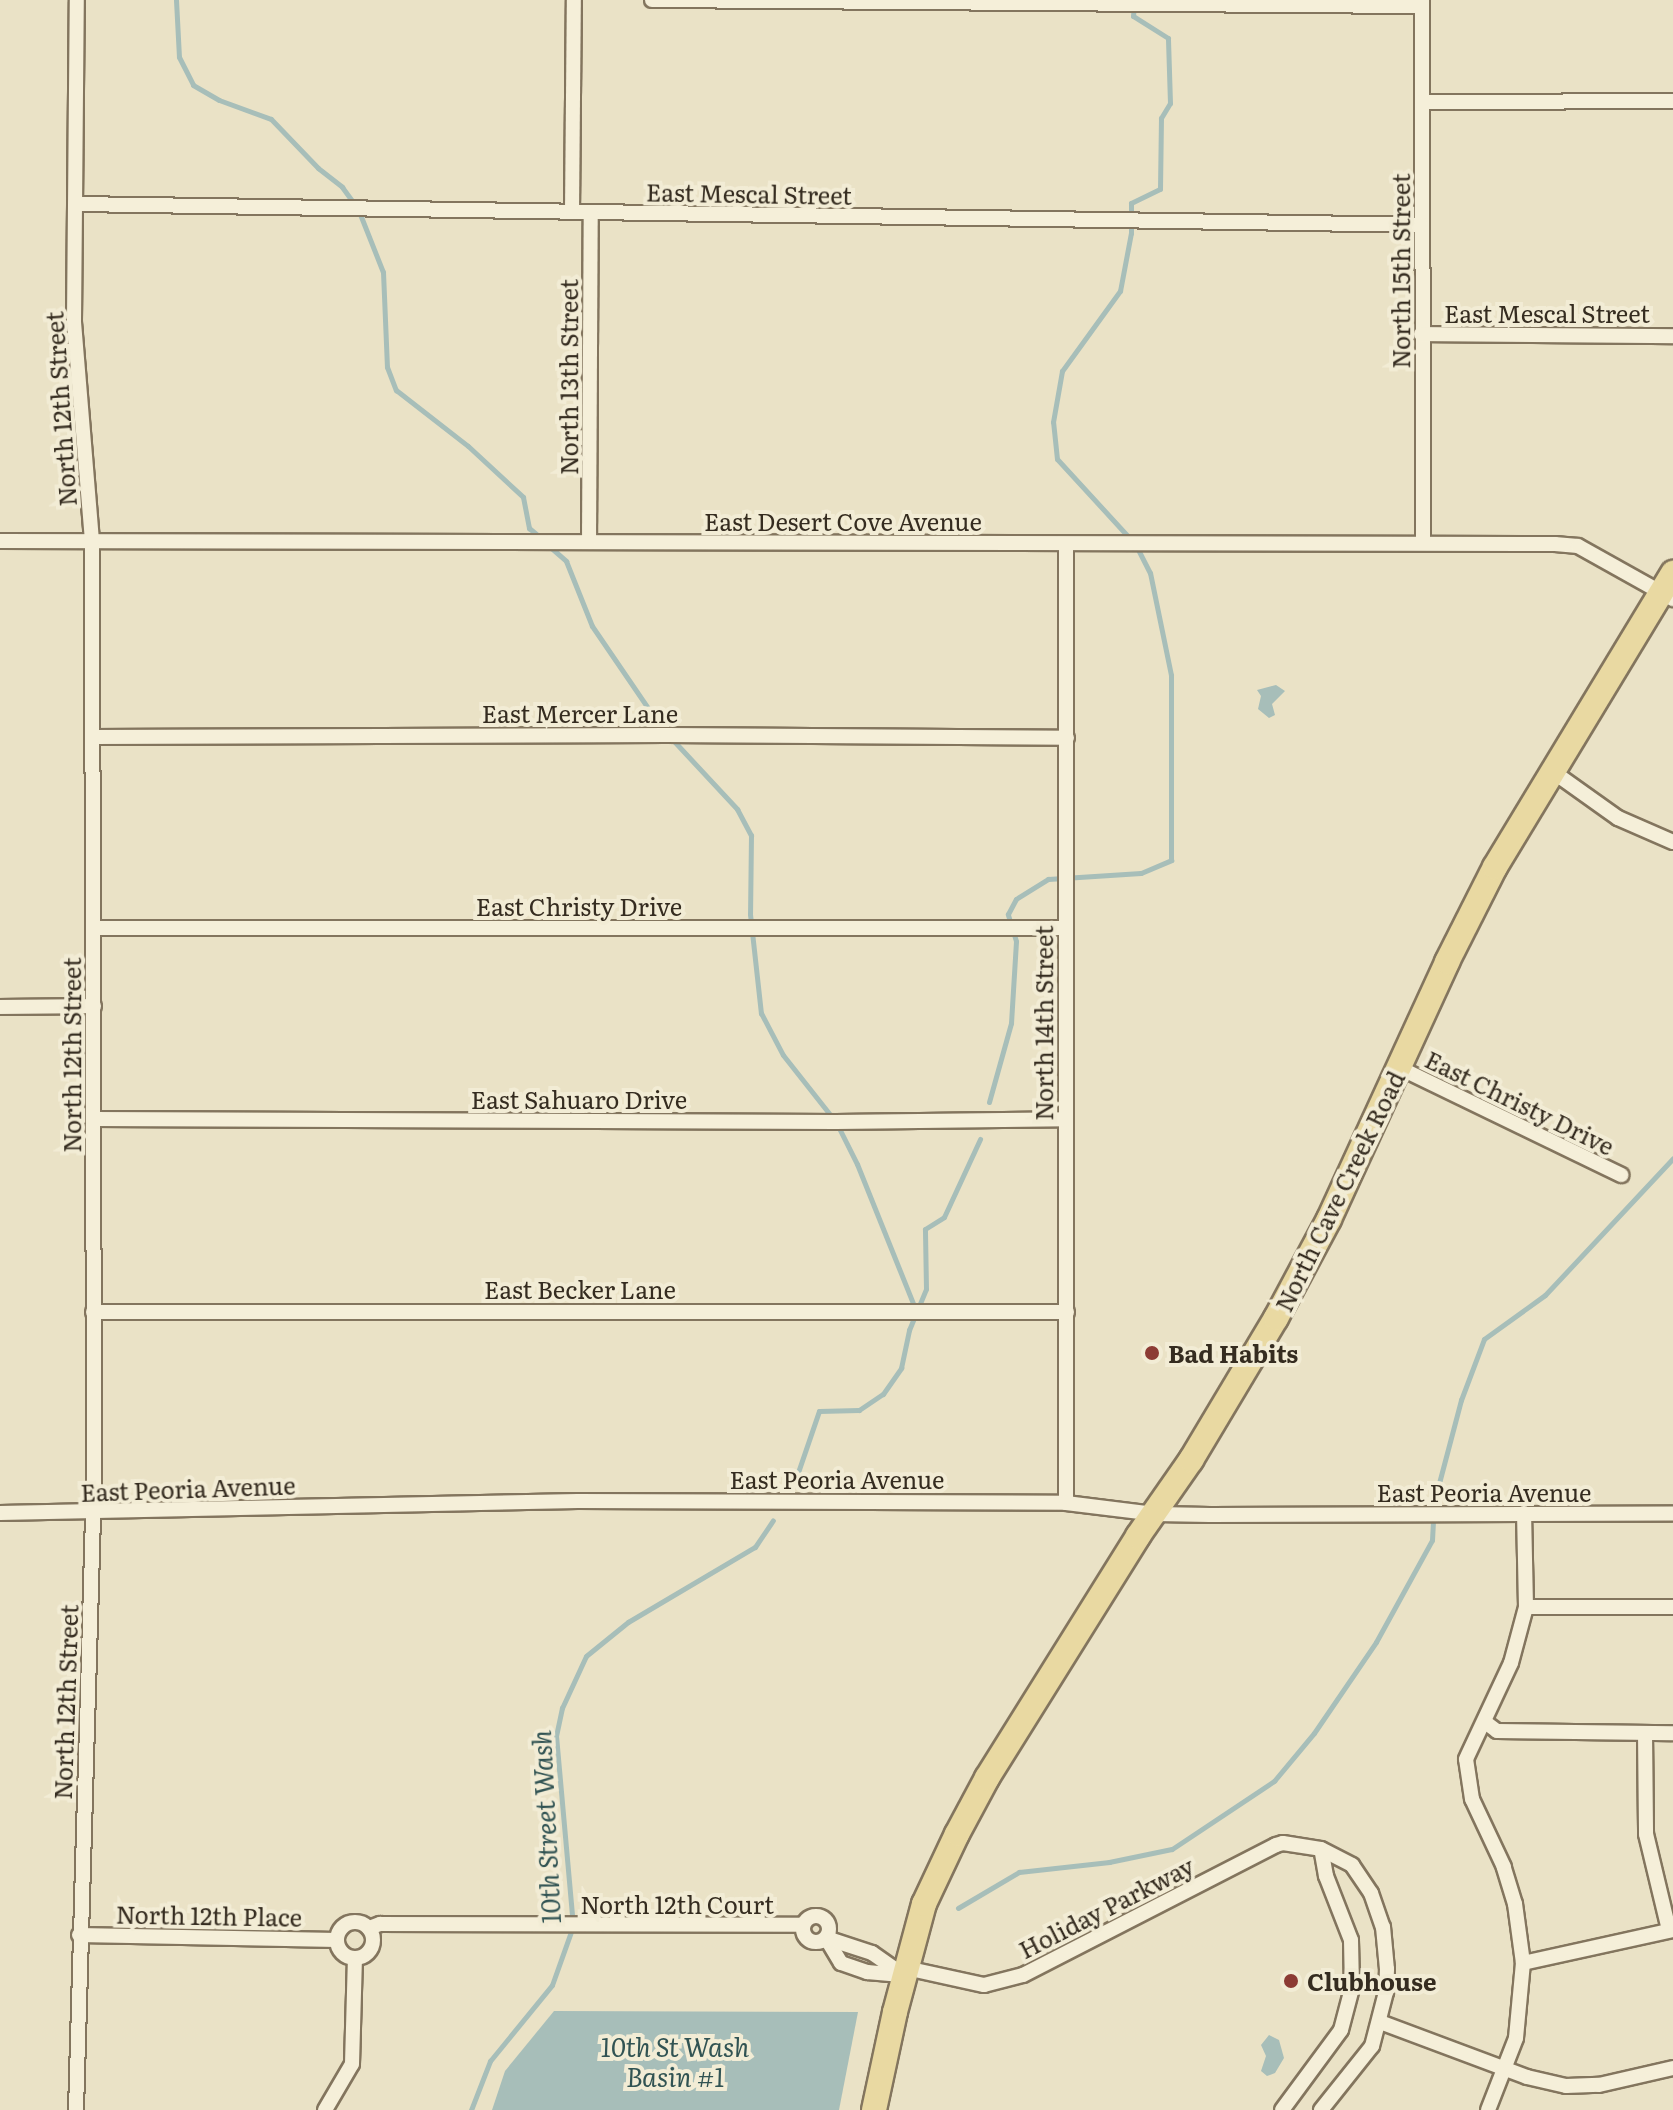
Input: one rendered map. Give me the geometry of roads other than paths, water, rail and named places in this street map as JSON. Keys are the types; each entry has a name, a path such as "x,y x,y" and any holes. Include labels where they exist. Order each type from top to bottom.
{"main road":[{"name":"North Cave Creek Road","path":"874,2110 905,1972 924,1904 987,1778 1215,1421 1298,1278 1472,911 1552,771 1669,588"}],"street":[{"name":"North 12th Street","path":"76,2110 93,1511 94,1006 92,541 74,320 77,0"},
{"path":"572,212 574,0"},
{"path":"652,0 1422,3"},
{"name":"North 15th Street","path":"1422,3 1423,542"},
{"path":"1422,102 1673,101"},
{"name":"East Mescal Street","path":"76,204 1421,225"},
{"name":"North 13th Street","path":"589,542 591,213"},
{"name":"East Mescal Street","path":"1421,334 1673,336"},
{"name":"East Desert Cove Avenue","path":"0,541 1423,542 1578,546 1669,588"},
{"name":"North 14th Street","path":"1066,544 1066,1503"},
{"name":"East Mercer Lane","path":"93,737 667,735 1067,738"},
{"path":"1552,771 1618,818 1673,842"},
{"name":"East Christy Drive","path":"93,928 1065,928"},
{"path":"0,1007 94,1006"},
{"name":"East Christy Drive","path":"1400,1068 1621,1175"},
{"name":"East Sahuaro Drive","path":"93,1119 804,1122 1066,1119"},
{"name":"East Becker Lane","path":"93,1312 1067,1312"},
{"name":"East Peoria Avenue","path":"0,1513 578,1501 1066,1503 1156,1514 1673,1513"},
{"path":"1488,2110 1505,2069 1521,2011 1523,1963 1515,1904 1508,1879 1472,1799 1466,1759 1511,1663 1526,1607 1524,1513"},
{"path":"1526,1607 1673,1607"},
{"path":"1485,1722 1497,1731 1673,1733"},
{"path":"1523,1963 1671,1930 1646,1834 1645,1733"},
{"name":"Holiday Parkway","path":"826,1938 841,1963 867,1972 905,1972 984,1985 1023,1975 1276,1845 1283,1843 1321,1849 1352,1865 1375,1904 1384,1933 1387,1969 1380,2022 1372,2046 1321,2110"},
{"path":"1282,2110 1341,2030 1352,1988 1351,1940 1326,1876 1321,1849"},
{"name":"North 12th Court","path":"369,1928 380,1924 803,1925 810,1917 820,1916 828,1923 826,1938"},
{"path":"352,1922 369,1928 373,1938 371,1950 355,1958 344,1954 337,1940 341,1928 352,1922"},
{"name":"North 12th Place","path":"79,1935 337,1940"},
{"path":"325,2110 352,2064 355,1958"},
{"path":"1380,2022 1505,2069 1566,2086 1599,2085 1673,2068"}],"water":[{"path":"1276,685 1285,691 1272,704 1275,715 1269,718 1258,709 1261,696 1257,690"},
{"name":"10th St Wash Basin #1","path":"554,2011 858,2012 839,2110 492,2110 505,2071"},
{"path":"1269,2035 1279,2040 1284,2058 1275,2073 1267,2076 1261,2071 1266,2056 1261,2045"}],"waterway":[{"path":"176,0 179,57 193,85 219,100 271,119 318,168 342,187 358,209 383,272 387,367 396,390 468,446 523,497 529,528 542,539"},
{"path":"989,1102 1011,1023 1016,941 1008,914 1016,899 1048,879 1141,873 1171,860 1171,675 1150,573 1135,544 1057,459 1053,422 1062,371 1120,291 1131,233 1131,203 1160,189 1161,118 1170,103 1168,38 1133,16 1134,5"},
{"path":"549,546 566,561 592,626 665,733"},
{"path":"672,739 737,809 751,835 750,914 761,1013 783,1055 836,1122 857,1164 916,1311"},
{"name":"10th Street Wash","path":"794,1484 819,1411 859,1410 883,1394 901,1368 909,1330 926,1289 925,1229 944,1217 980,1139"},
{"path":"958,1908 1019,1872 1109,1862 1172,1849 1274,1781 1314,1733 1376,1642 1432,1540 1434,1502 1461,1400 1484,1339 1545,1295 1673,1158"},
{"name":"10th Street Wash","path":"471,2110 490,2061 552,1985 573,1926 556,1736 562,1708 586,1656 628,1622 755,1547 773,1520"}],"place":[{"name":"Bad Habits","path":"1152,1353"},
{"name":"Clubhouse","path":"1291,1981"}]}
